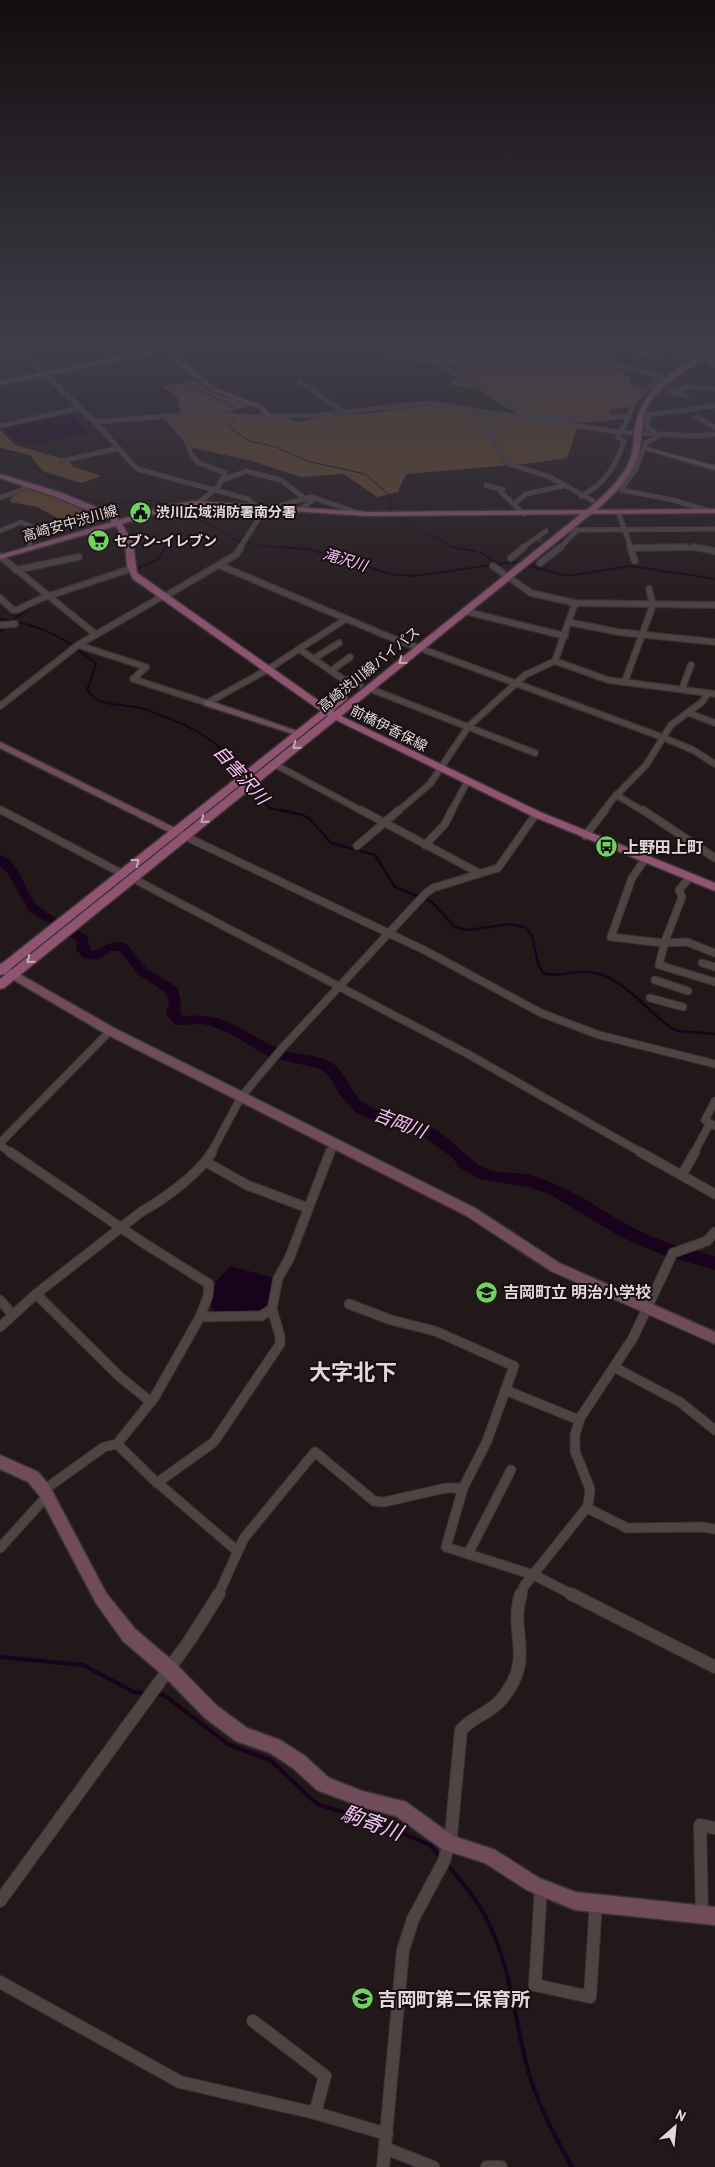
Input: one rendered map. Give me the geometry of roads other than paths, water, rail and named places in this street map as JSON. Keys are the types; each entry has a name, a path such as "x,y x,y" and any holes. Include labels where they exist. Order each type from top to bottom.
{"main road":[{"name":"高崎渋川線バイパス","path":"55,932 70,914 122,873 180,833 250,778 299,733 330,713 419,648 520,561 584,513 622,467 631,446"},
{"name":"高崎渋川線バイパス","path":"520,561 567,530 617,484 629,469 635,457 635,446"},
{"path":"0,476 104,512 118,522 130,547 130,569"},
{"name":"高崎安中渋川線","path":"0,556 168,508 198,503 362,514 712,511"},
{"name":"前橋伊香保線","path":"130,569 136,577 330,713 440,769 536,814 585,836 715,887"},
{"name":"高崎渋川線バイパス","path":"364,687 409,644 505,575"},
{"name":"高崎渋川線バイパス","path":"250,778 274,764 330,713"},
{"name":"高崎渋川線バイパス","path":"0,985 4,970 55,932 81,919 132,878 180,833"}],"street":[{"path":"189,446 190,452 198,462 224,471 223,480 217,490 198,503"},
{"path":"498,446 506,464 550,477 563,486 593,501"},
{"path":"581,496 602,484 618,460 622,446"},
{"path":"62,461 119,448 137,469 248,499 257,507"},
{"path":"712,511 673,500 621,490 635,470 646,448 715,468"},
{"path":"223,480 246,471 281,480 304,498"},
{"path":"486,485 503,490 501,492 503,497 515,503 524,514"},
{"path":"0,498 31,486"},
{"path":"515,503 526,494 563,486"},
{"path":"0,492 7,494"},
{"path":"0,706 71,650 95,634 237,554 269,508 304,498 315,498 362,514"},
{"path":"300,510 315,498"},
{"path":"618,512 635,561"},
{"path":"0,531 21,522 32,528 28,534 30,548"},
{"path":"567,530 715,529"},
{"path":"540,564 577,530"},
{"path":"520,561 536,539 546,531"},
{"path":"559,546 570,550"},
{"path":"630,548 687,546 715,551"},
{"path":"0,556 95,634"},
{"path":"16,570 79,557"},
{"path":"219,565 419,648 662,737 693,750 715,764"},
{"path":"493,566 531,592 575,603 715,605"},
{"path":"0,598 13,610 17,610 49,596 130,569"},
{"path":"625,681 654,605 649,589"},
{"path":"357,846 381,823 421,793 440,769 468,727 515,683 525,675 555,661 575,603"},
{"path":"464,611 565,636"},
{"path":"207,703 267,670 346,619"},
{"path":"568,622 642,634 715,642"},
{"path":"0,625 15,624"},
{"path":"313,659 339,643"},
{"path":"78,645 146,667 133,679 299,733"},
{"path":"299,649 343,679 535,753"},
{"path":"331,671 350,657"},
{"path":"555,661 608,680 715,694"},
{"path":"682,689 691,665"},
{"path":"585,836 598,822 616,796 646,765 671,725 702,702 708,693"},
{"path":"689,713 715,723"},
{"path":"0,745 389,933 541,1013 599,1035 715,1064"},
{"path":"274,764 381,823 479,873"},
{"path":"425,845 445,824 467,782"},
{"path":"616,796 657,818 688,840 695,848 715,858"},
{"path":"0,810 122,873"},
{"path":"0,1326 36,1294 206,1162 241,1097 284,1046 389,933 433,888 501,865 536,814"},
{"path":"645,859 632,878 612,937 687,942 715,953"},
{"path":"690,877 679,890 682,897 665,941 659,966 715,982"},
{"path":"132,878 466,1053 715,1194"},
{"path":"702,963 715,967"},
{"path":"4,970 110,1031 471,1212 555,1267 715,1338"},
{"path":"655,980 688,991"},
{"path":"650,998 682,1007"},
{"path":"0,1548 46,1493 104,1446 117,1444 151,1402 200,1317 208,1296 209,1284 122,1228 0,1144 110,1031"},
{"path":"682,1175 713,1124 705,1120 715,1101"},
{"path":"157,1482 214,1442 230,1422 280,1344 280,1336 272,1309 278,1278 289,1259 334,1142"},
{"path":"206,1162 247,1185 308,1208"},
{"path":"383,2167 403,1950 413,1919 444,1861 451,1835 461,1730 467,1722 500,1702 518,1671 521,1645 518,1598 587,1508 590,1489 575,1451 575,1434 580,1418 633,1338 673,1253 707,1241 715,1232"},
{"path":"36,1294 120,1377 151,1402"},
{"path":"0,1300 12,1314"},
{"path":"350,1304 391,1320 434,1331 514,1366 487,1441 463,1488 446,1547 534,1575 715,1667"},
{"path":"200,1317 261,1316 272,1309"},
{"path":"614,1367 668,1394 699,1414 715,1430"},
{"path":"505,1390 574,1418 580,1418"},
{"path":"117,1444 157,1482 236,1550"},
{"path":"2,1894 190,1640 217,1596 231,1568 236,1550 314,1452 374,1501 384,1502 446,1488 463,1488"},
{"path":"0,1462 33,1477 46,1493 101,1598 129,1635 169,1669 211,1712 242,1735 274,1746 299,1762 323,1784 362,1799 400,1808 448,1843 489,1856 541,1887 575,1901 709,1916 700,1824 715,1828"},
{"path":"468,1554 511,1470"},
{"path":"587,1508 627,1528 703,1527 715,1529"},
{"path":"541,1887 535,1985 590,1998 596,1903"},
{"path":"0,1982 180,2082 314,2113 386,2134"},
{"path":"253,2021 326,2076 314,2113"},
{"path":"385,2148 433,2167"},
{"path":"487,2167 501,2167"}],"waterway":[{"path":"272,446 307,461 365,474 390,496 393,513 409,522 418,532 440,539 453,548"},
{"name":"滝沢川","path":"0,451 17,453 41,473 65,483 67,485 64,493 66,494 108,504 155,500 209,524 238,541 261,546 298,548"},
{"path":"134,570 159,559 165,547"},
{"name":"滝沢川","path":"278,547 308,549 390,574 414,576 513,562 568,576 630,566 715,579"},
{"path":"452,547 475,551"},
{"path":"480,552 497,563"},
{"path":"14,619 36,604 103,581"},
{"name":"自害沢川","path":"0,619 27,624 52,634 74,647 96,664 87,690 93,696 107,703 147,710 195,730 220,748 239,777"},
{"path":"0,632 6,626"},
{"name":"自害沢川","path":"252,786 269,808 287,812"},
{"name":"自害沢川","path":"281,810 303,815 311,820 331,843 375,855 395,887 432,902 455,927 469,930 509,924 525,927 532,935 538,964 543,973 555,975 589,972 601,975 623,986 671,1028 679,1031 715,1034"},
{"name":"吉岡川","path":"0,859 12,872 33,908 83,939 82,949 87,955 98,956 108,947 123,947 143,972 172,990 175,1002 173,1014 180,1021 202,1019 214,1022 236,1030 274,1053 325,1065 334,1072 345,1091 361,1109 398,1124 427,1131 457,1153 464,1163 484,1175 528,1181 556,1191 626,1232 663,1248 715,1263"},
{"name":"駒寄川","path":"0,1657 83,1665 134,1692 146,1693"},
{"name":"駒寄川","path":"154,1694 164,1695 229,1745 270,1760 317,1804 379,1823 430,1845 441,1858"},
{"name":"駒寄川","path":"447,1864 476,1901 498,1944 509,1982 530,2077 543,2112 572,2167"}],"tunnel":[{"path":"538,539 556,545"}],"place":[{"name":"渋川広域消防署南分署","path":"140,512"},
{"name":"セブン-イレブン","path":"98,541"},
{"name":"上野田上町","path":"607,847"},
{"name":"吉岡町立 明治小学校","path":"487,1292"},
{"name":"吉岡町第二保育所","path":"362,1999"}],"district":[{"name":"大字北下","path":"353,1372"}]}
